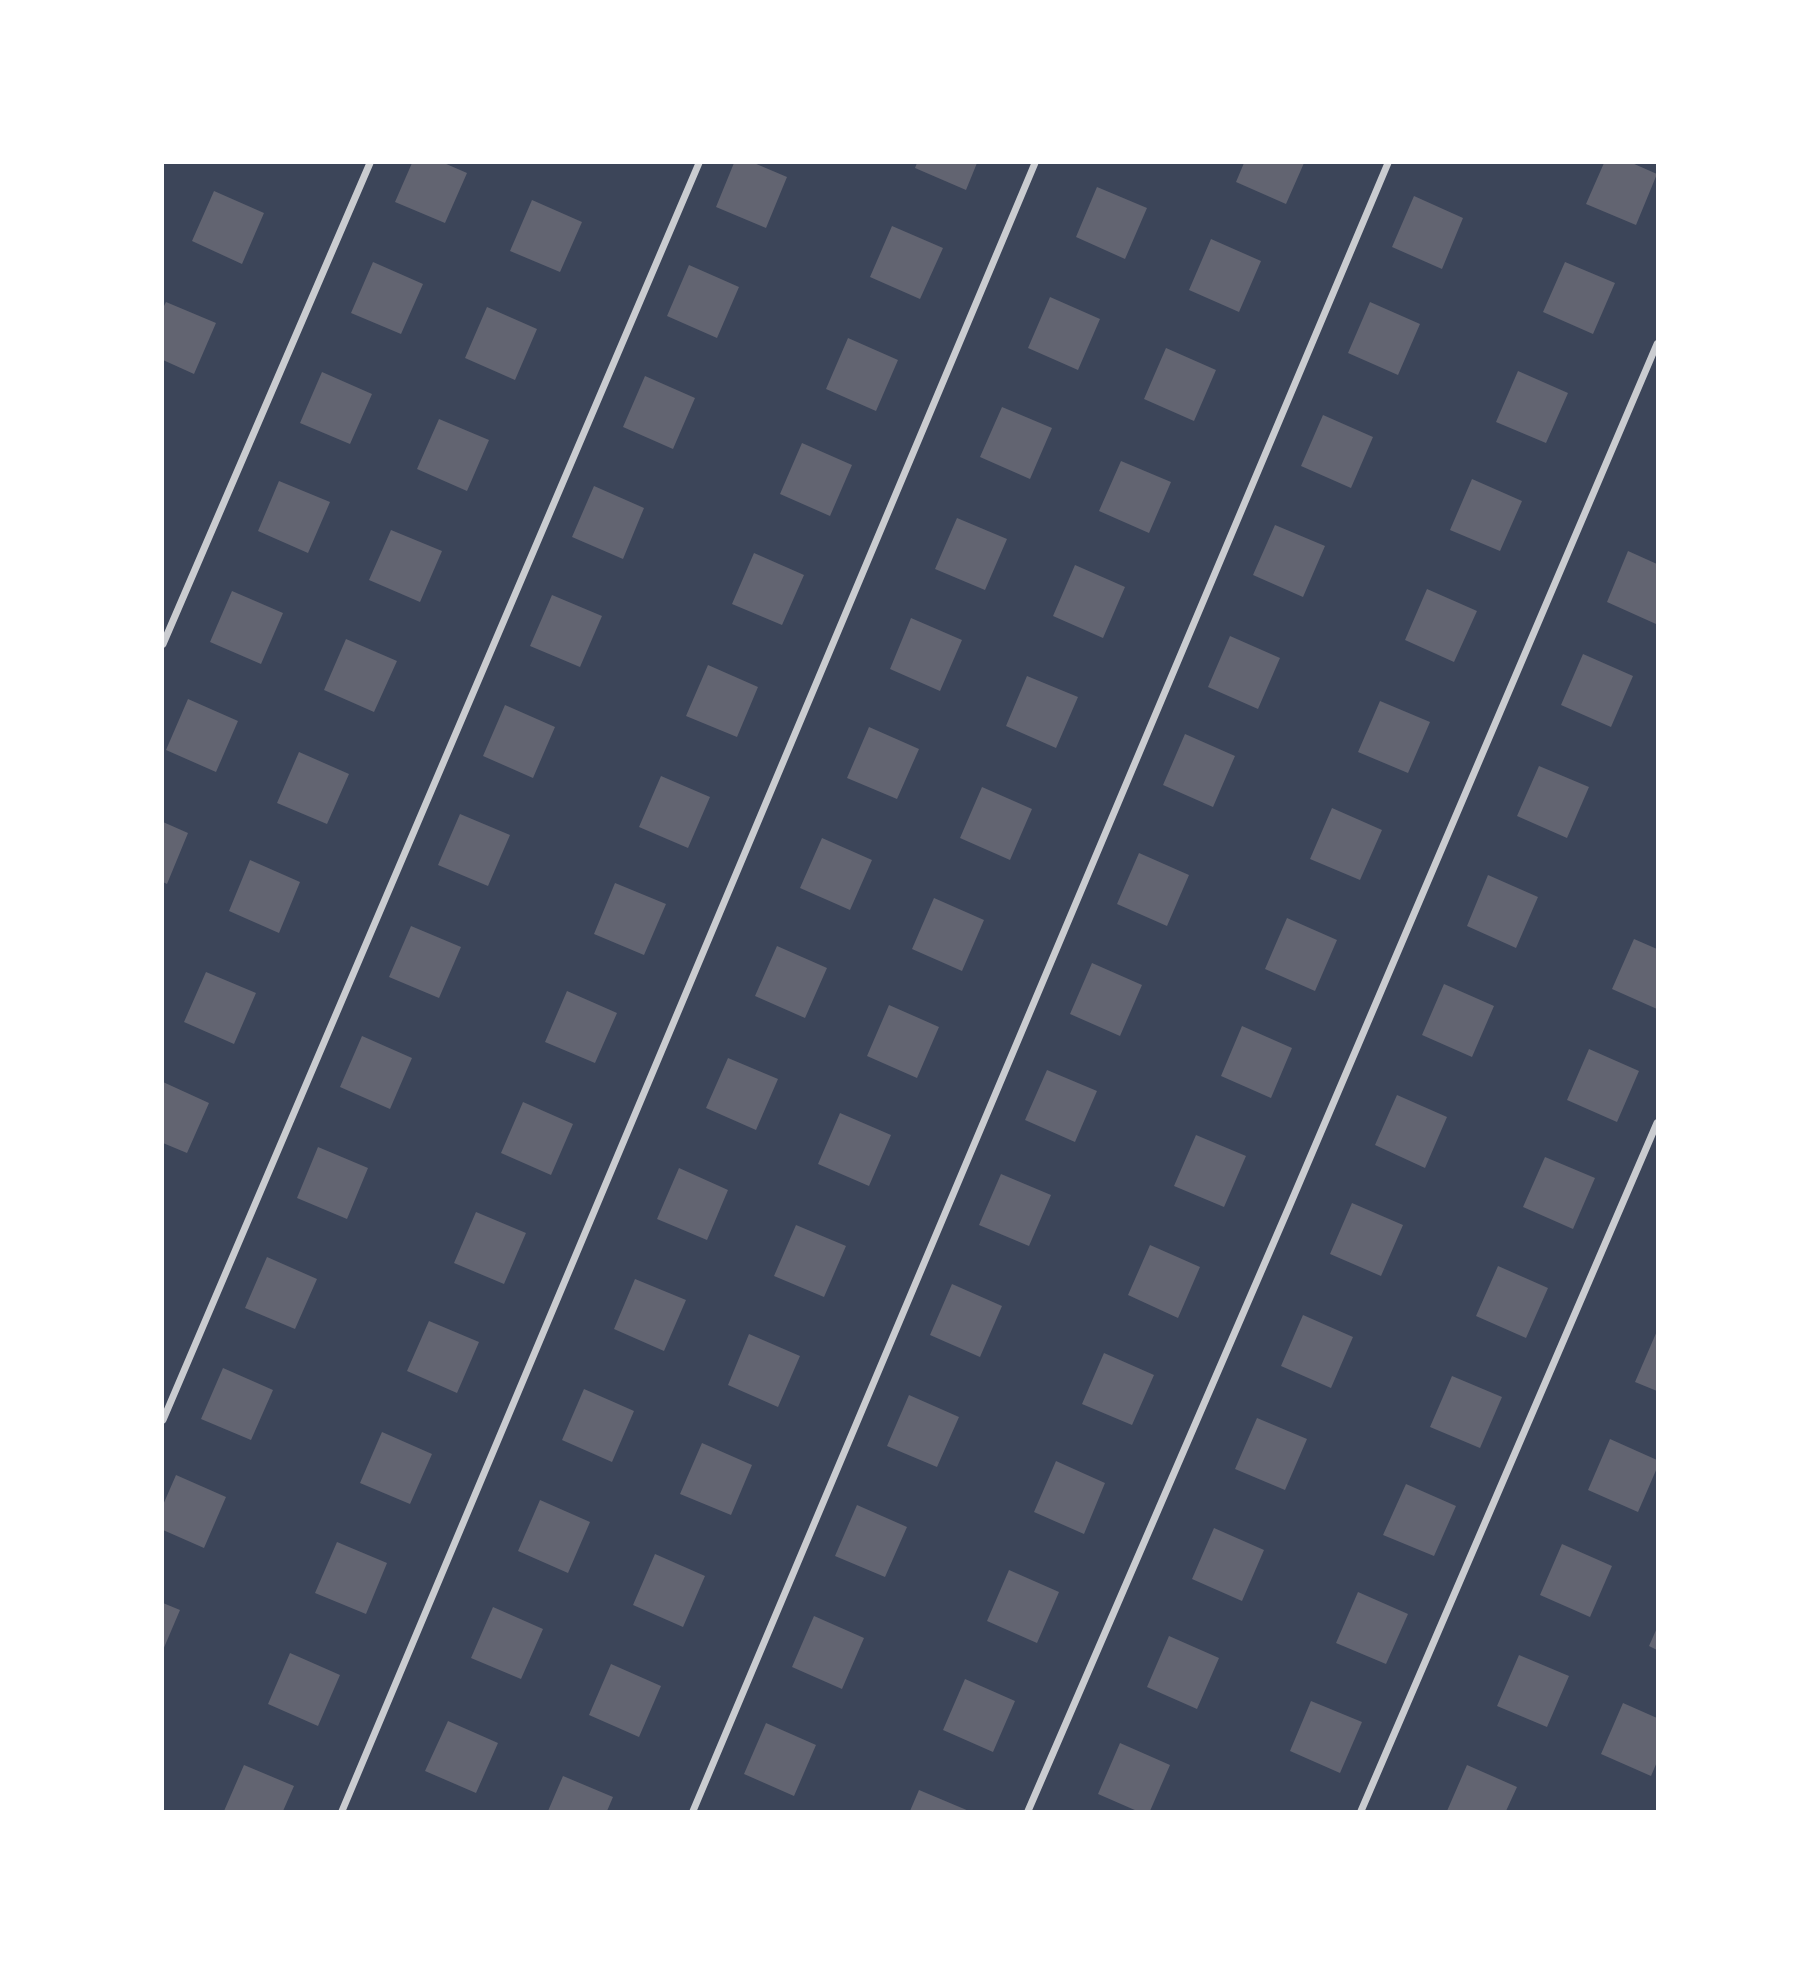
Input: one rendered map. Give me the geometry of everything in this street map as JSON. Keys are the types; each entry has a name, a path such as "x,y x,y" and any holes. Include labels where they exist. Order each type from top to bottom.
{"street":[{"path":"163,644 370,163"},
{"path":"163,1420 699,163"},
{"path":"342,1811 1035,163"},
{"path":"693,1811 1388,163"},
{"path":"1028,1811 1295,1195 1657,344"},
{"path":"1361,1811 1657,1123"}],"shaded area":[{"path":"163,163 1657,163 1657,1811 163,1811"}],"building":[{"path":"412,163 444,163 467,173 445,223 395,202"},
{"path":"734,163 754,163 787,177 766,228 716,207"},
{"path":"917,163 977,163 966,190 915,168"},
{"path":"1244,163 1304,163 1286,204 1236,182"},
{"path":"1604,163 1632,163 1657,174 1636,225 1586,204"},
{"path":"1097,187 1147,208 1125,259 1076,237"},
{"path":"214,191 264,213 242,264 192,241"},
{"path":"1414,196 1463,218 1442,269 1392,247"},
{"path":"532,200 582,222 560,272 510,251"},
{"path":"892,226 943,248 920,299 870,277"},
{"path":"1211,239 1261,261 1239,312 1189,290"},
{"path":"373,262 423,284 401,334 351,313"},
{"path":"1565,262 1615,283 1593,334 1543,312"},
{"path":"689,265 739,287 717,338 667,316"},
{"path":"1050,297 1100,319 1078,370 1028,348"},
{"path":"166,302 216,323 194,374 163,360 163,308"},
{"path":"1370,302 1420,324 1398,375 1348,353"},
{"path":"487,307 537,329 515,380 465,358"},
{"path":"848,338 898,360 876,411 826,389"},
{"path":"1166,348 1216,370 1194,421 1144,399"},
{"path":"1518,371 1568,393 1546,443 1496,422"},
{"path":"322,372 372,394 350,444 300,423"},
{"path":"645,376 695,398 673,449 623,427"},
{"path":"1002,407 1052,428 1030,479 980,457"},
{"path":"1323,415 1373,437 1351,488 1301,466"},
{"path":"439,419 489,440 467,491 417,469"},
{"path":"802,443 852,465 830,516 780,494"},
{"path":"1121,461 1171,482 1149,533 1099,511"},
{"path":"1472,479 1522,501 1500,551 1450,530"},
{"path":"279,481 330,502 308,553 258,531"},
{"path":"594,486 644,508 623,559 572,537"},
{"path":"957,518 1007,539 985,590 935,569"},
{"path":"1275,525 1325,546 1303,597 1253,575"},
{"path":"391,530 442,551 420,602 369,580"},
{"path":"1628,551 1657,564 1656,624 1607,602"},
{"path":"754,553 804,575 782,625 732,604"},
{"path":"1075,565 1125,587 1103,638 1053,616"},
{"path":"1427,589 1477,611 1454,662 1405,640"},
{"path":"232,591 283,613 261,664 210,642"},
{"path":"552,595 602,616 580,667 530,646"},
{"path":"911,618 962,640 940,691 890,669"},
{"path":"1230,636 1280,658 1258,709 1208,687"},
{"path":"346,639 397,661 374,712 324,690"},
{"path":"1583,654 1633,676 1611,727 1561,705"},
{"path":"708,665 758,687 737,737 686,716"},
{"path":"1027,676 1078,697 1056,748 1006,726"},
{"path":"188,699 238,721 216,772 166,750"},
{"path":"1380,701 1430,722 1408,773 1358,752"},
{"path":"505,705 555,727 533,778 483,756"},
{"path":"869,727 919,749 897,799 847,778"},
{"path":"1185,734 1235,756 1213,807 1163,785"},
{"path":"299,752 349,774 327,824 277,803"},
{"path":"1539,766 1589,787 1567,838 1517,816"},
{"path":"661,776 710,797 688,848 639,827"},
{"path":"982,787 1032,809 1010,860 960,838"},
{"path":"1332,808 1382,830 1360,880 1310,859"},
{"path":"460,814 510,835 488,886 438,865"},
{"path":"163,822 188,833 167,884 163,882"},
{"path":"822,838 872,860 850,910 800,888"},
{"path":"1139,853 1189,875 1167,926 1117,904"},
{"path":"250,860 300,882 279,933 229,911"},
{"path":"1488,875 1538,897 1516,948 1467,926"},
{"path":"615,883 666,904 644,955 594,934"},
{"path":"934,898 984,920 962,971 912,949"},
{"path":"1287,918 1337,940 1315,991 1265,969"},
{"path":"411,926 461,947 439,998 389,977"},
{"path":"1634,939 1657,949 1657,1009 1612,989"},
{"path":"777,946 827,968 805,1018 755,996"},
{"path":"1092,963 1142,985 1120,1036 1070,1014"},
{"path":"206,972 256,993 234,1044 184,1022"},
{"path":"1444,984 1494,1006 1472,1057 1422,1035"},
{"path":"567,991 617,1013 595,1063 545,1042"},
{"path":"889,1005 939,1027 917,1078 867,1056"},
{"path":"1242,1026 1292,1048 1271,1098 1221,1076"},
{"path":"362,1036 412,1058 390,1109 340,1087"},
{"path":"1589,1049 1639,1071 1617,1122 1567,1100"},
{"path":"728,1058 778,1079 756,1130 706,1108"},
{"path":"1047,1070 1097,1091 1075,1142 1025,1120"},
{"path":"163,1082 209,1103 187,1153 163,1143"},
{"path":"1397,1095 1447,1117 1425,1168 1375,1145"},
{"path":"523,1102 573,1124 551,1175 501,1153"},
{"path":"840,1113 891,1135 869,1186 818,1164"},
{"path":"1196,1135 1246,1156 1224,1207 1174,1186"},
{"path":"318,1147 368,1168 347,1219 297,1198"},
{"path":"1545,1157 1595,1178 1573,1229 1523,1207"},
{"path":"679,1168 728,1190 707,1240 657,1219"},
{"path":"1001,1174 1051,1195 1029,1246 979,1225"},
{"path":"1352,1203 1403,1225 1381,1276 1330,1254"},
{"path":"476,1212 526,1233 504,1284 454,1263"},
{"path":"796,1225 846,1246 824,1297 774,1276"},
{"path":"1150,1245 1200,1267 1178,1318 1128,1295"},
{"path":"267,1257 317,1279 295,1329 245,1308"},
{"path":"1498,1266 1548,1288 1526,1338 1476,1316"},
{"path":"635,1279 686,1300 664,1351 614,1329"},
{"path":"952,1284 1002,1306 980,1357 930,1335"},
{"path":"1303,1315 1353,1337 1331,1388 1281,1366"},
{"path":"429,1321 479,1342 457,1393 407,1371"},
{"path":"1657,1331 1657,1391 1635,1382"},
{"path":"749,1334 800,1356 778,1407 728,1385"},
{"path":"1104,1353 1154,1375 1132,1425 1082,1404"},
{"path":"223,1368 273,1390 251,1440 201,1419"},
{"path":"1452,1376 1502,1397 1480,1448 1430,1427"},
{"path":"584,1389 634,1411 612,1462 562,1440"},
{"path":"909,1395 959,1417 937,1467 887,1446"},
{"path":"1257,1418 1307,1439 1285,1490 1235,1469"},
{"path":"382,1432 432,1454 410,1504 360,1483"},
{"path":"1610,1439 1657,1460 1657,1468 1638,1512 1588,1490"},
{"path":"702,1443 752,1465 731,1515 680,1494"},
{"path":"1056,1461 1105,1483 1084,1534 1034,1512"},
{"path":"176,1475 226,1497 204,1548 163,1530 163,1505"},
{"path":"1406,1484 1456,1506 1434,1556 1383,1535"},
{"path":"540,1500 590,1522 568,1573 518,1551"},
{"path":"857,1505 907,1527 885,1577 835,1556"},
{"path":"1214,1528 1264,1550 1242,1601 1192,1579"},
{"path":"337,1542 387,1563 366,1614 315,1593"},
{"path":"1562,1544 1612,1566 1590,1617 1540,1595"},
{"path":"655,1554 705,1576 683,1627 633,1605"},
{"path":"1009,1570 1059,1592 1037,1643 987,1621"},
{"path":"1358,1592 1408,1614 1386,1664 1336,1643"},
{"path":"163,1603 180,1610 163,1650"},
{"path":"493,1607 543,1629 521,1679 471,1658"},
{"path":"814,1616 864,1638 842,1689 792,1667"},
{"path":"1657,1628 1657,1650 1649,1646"},
{"path":"1169,1636 1219,1658 1197,1709 1147,1687"},
{"path":"290,1653 340,1675 318,1726 268,1704"},
{"path":"1519,1655 1569,1676 1547,1727 1497,1706"},
{"path":"611,1664 661,1686 639,1737 589,1715"},
{"path":"965,1679 1015,1701 993,1752 943,1730"},
{"path":"1311,1701 1362,1722 1340,1773 1290,1751"},
{"path":"1623,1703 1657,1718 1657,1762 1651,1776 1601,1754"},
{"path":"448,1721 498,1743 476,1793 425,1771"},
{"path":"766,1723 816,1745 794,1796 744,1774"},
{"path":"1120,1743 1170,1765 1150,1811 1137,1811 1098,1794"},
{"path":"244,1765 294,1786 283,1811 224,1811"},
{"path":"1467,1765 1517,1787 1506,1811 1447,1811"},
{"path":"563,1776 613,1797 607,1811 548,1811"},
{"path":"919,1790 969,1811 910,1811"}]}
